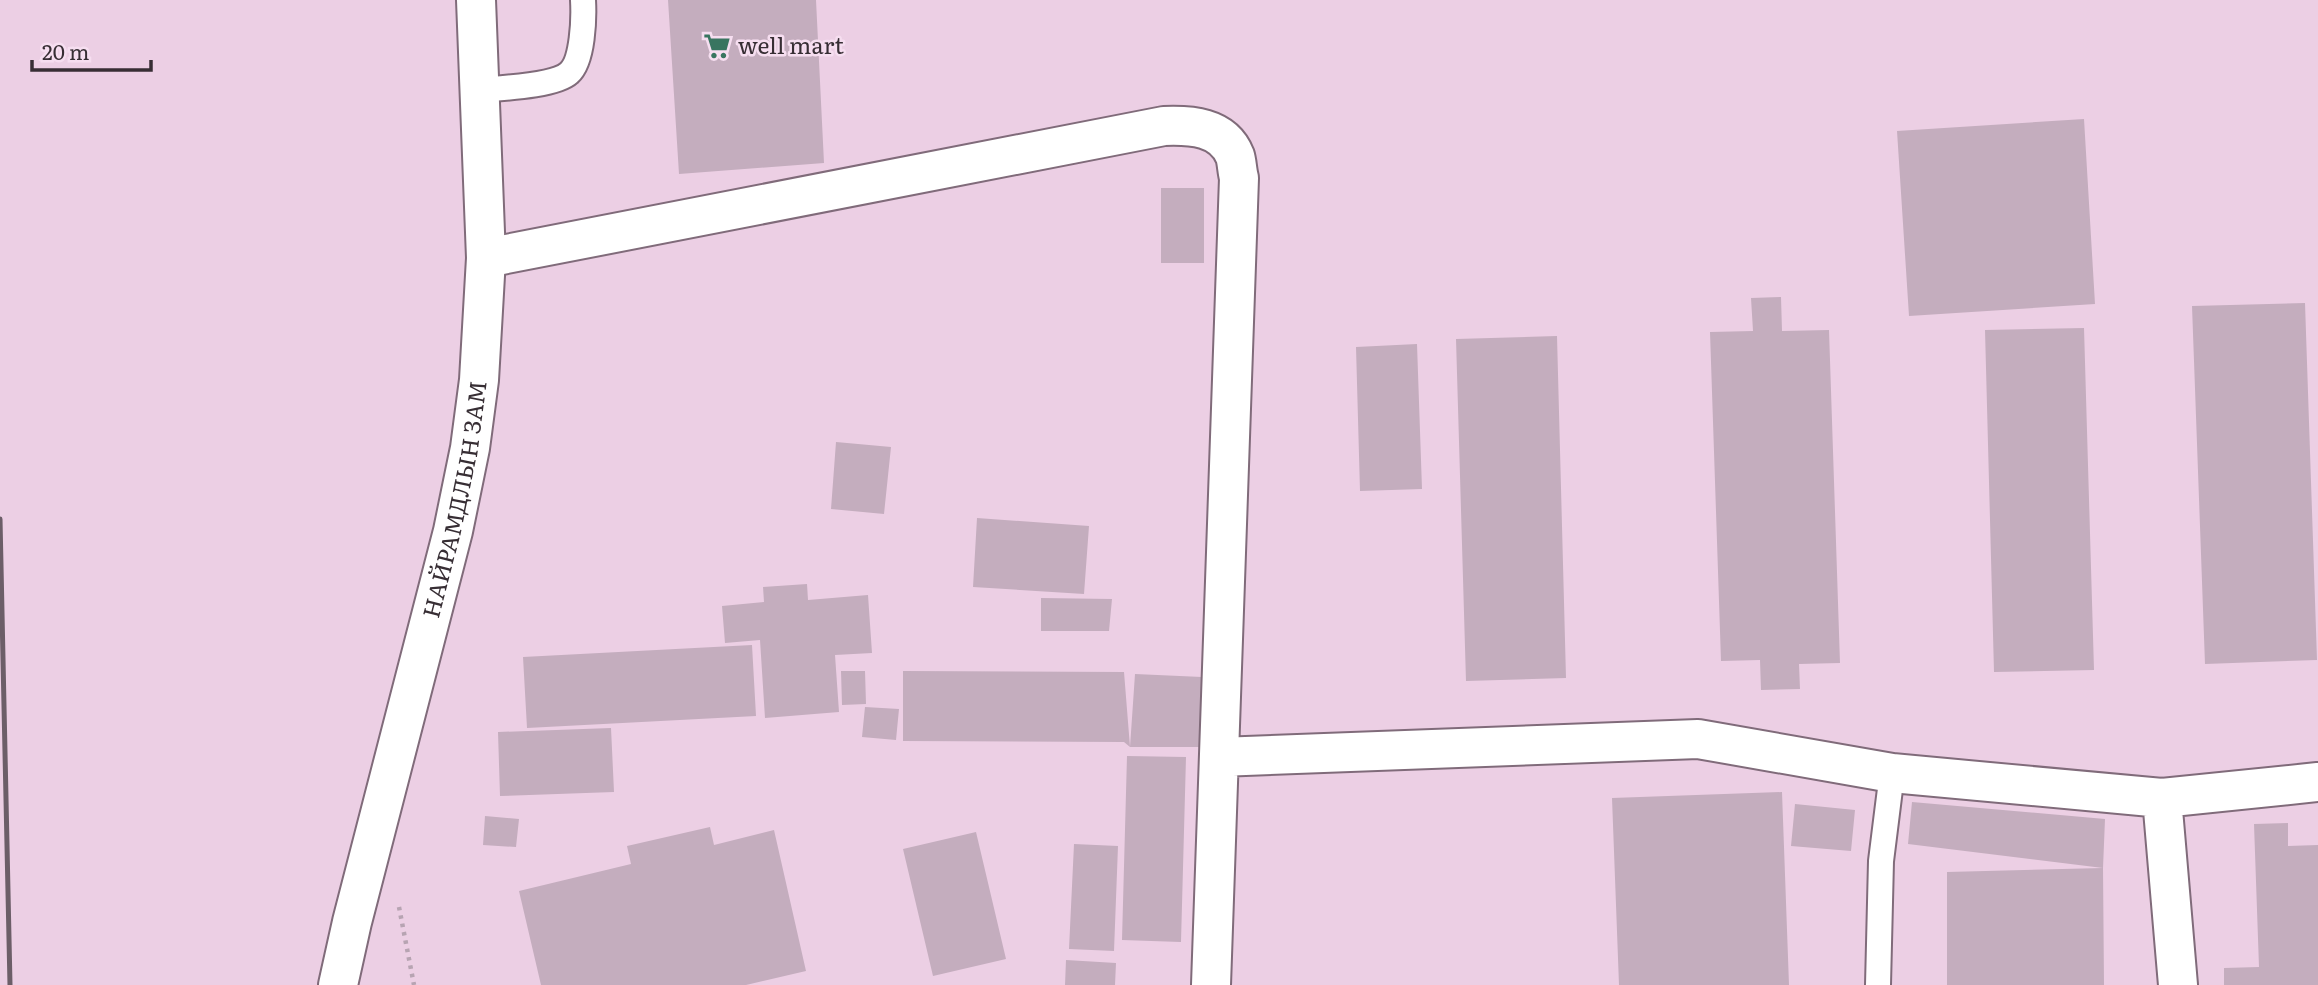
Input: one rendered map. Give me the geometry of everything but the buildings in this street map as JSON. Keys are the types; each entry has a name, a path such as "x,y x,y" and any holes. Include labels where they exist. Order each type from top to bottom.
{"street":[{"name":"НАЙРАМДЛЫН ЗАМ","path":"338,985 355,909 435,605 470,448 479,380 486,258 476,0"},
{"path":"486,258 1164,126 1190,125 1210,130 1227,144 1235,156 1239,178 1211,985"},
{"path":"1219,757 1698,739 1892,773 2162,799 2318,782"},
{"path":"2162,799 2178,985"}],"lane":[{"path":"479,90 556,81 571,72 580,52 583,0"},
{"path":"1878,985 1881,861 1892,773"}],"shaded area":[{"path":"0,0 2318,0 2318,985 0,985"}],"railway":[{"path":"0,519 10,985"}],"place":[{"name":"well mart","path":"717,46"}]}
